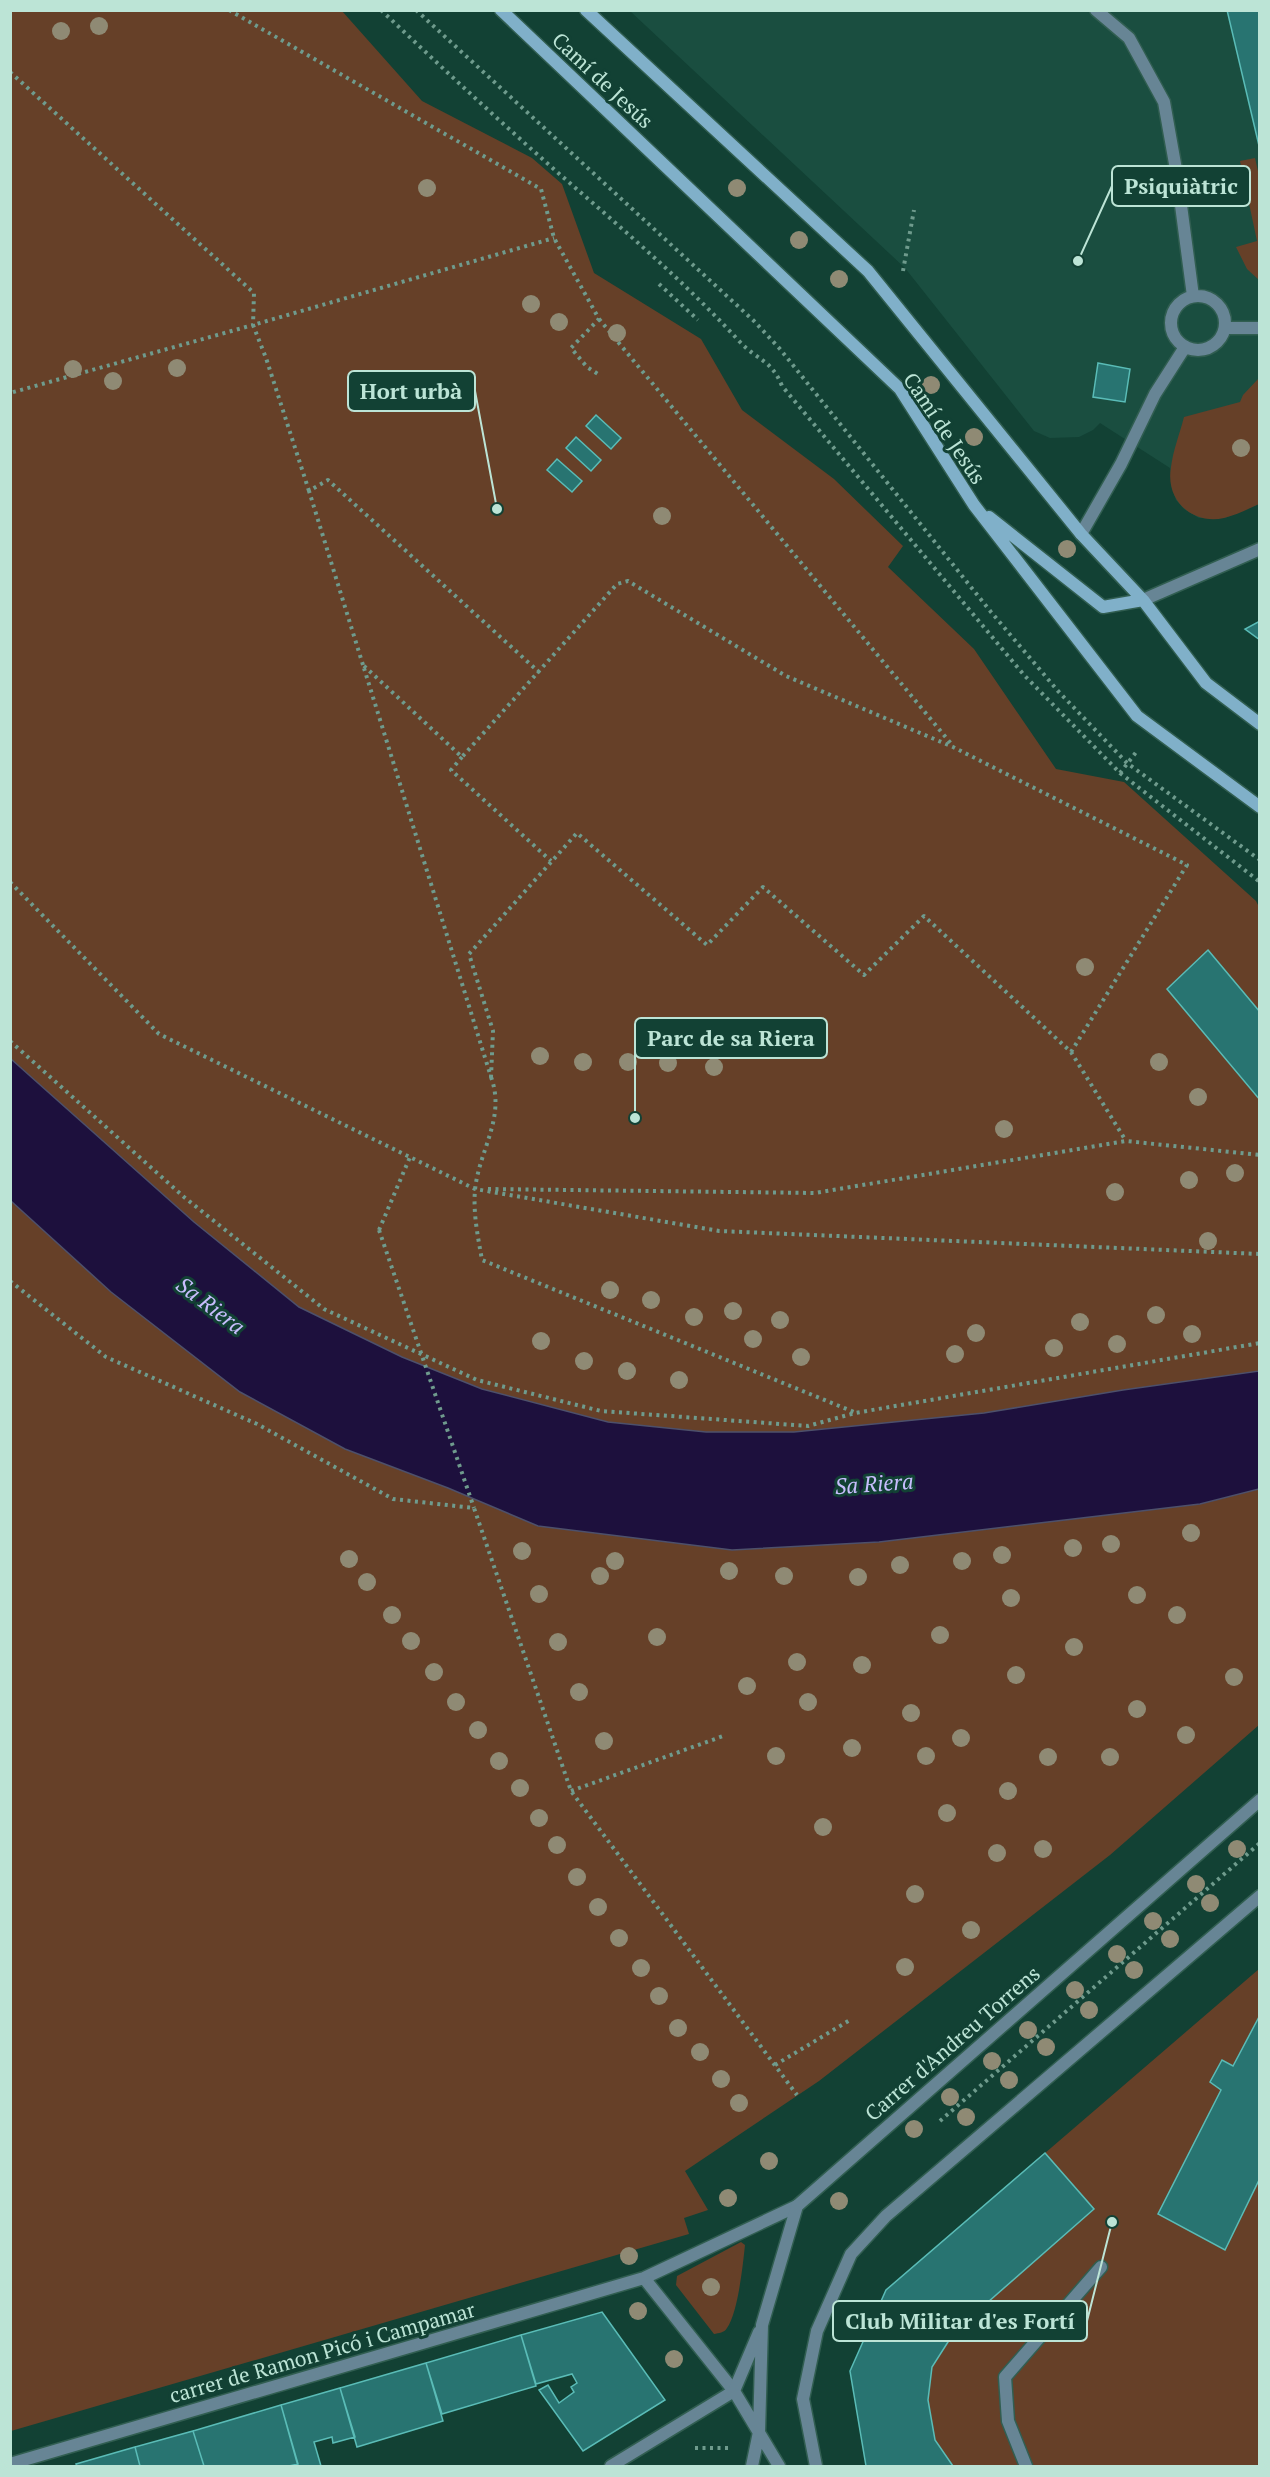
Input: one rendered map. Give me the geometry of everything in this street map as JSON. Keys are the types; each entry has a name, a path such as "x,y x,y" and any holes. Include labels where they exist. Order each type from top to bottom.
{"main road":[{"name":"Camí de Jesús","path":"501,10 900,390 974,505 1137,716 1260,807"},
{"name":"Camí de Jesús","path":"586,10 868,271 1081,534 1143,600 1206,683 1260,724"},
{"path":"974,505 1103,607 1143,600"}],"street":[{"path":"1096,10 1129,38 1164,102 1179,187 1193,296"},
{"path":"1193,296 1206,297 1218,304 1224,315 1226,328 1223,336 1210,348 1201,350 1185,347 1174,336 1172,315 1180,303 1193,296"},
{"path":"1226,328 1260,328"},
{"path":"1081,534 1121,464 1155,394 1185,347"},
{"path":"1143,600 1260,549"},
{"name":"Carrer d'Andreu Torrens","path":"644,2278 797,2206 1260,1800"},
{"path":"816,2466 803,2399 817,2331 851,2254 886,2216 1260,1896"},
{"path":"611,2466 734,2391 762,2325 797,2206"},
{"path":"1026,2466 1008,2421 1005,2377 1101,2267"},
{"path":"644,2278 734,2391 779,2466"},
{"name":"carrer de Ramon Picó i Campamar","path":"10,2464 644,2278"},
{"path":"752,2466 759,2432 762,2325"}],"path":[{"path":"229,10 541,189 554,238 599,319 953,747"},
{"path":"381,10 496,118 699,297 752,355 768,363 777,374 782,386 1024,675 1120,773 1260,882"},
{"path":"416,10 754,321 780,349 1013,639 1058,691 1127,763 1260,860"},
{"path":"10,72 254,294 253,325 309,491 496,1092 496,1115 475,1189 475,1219 482,1260 855,1413"},
{"path":"903,272 914,210"},
{"path":"10,393 554,238"},
{"path":"659,284 698,320"},
{"path":"599,319 571,348 587,367 601,376"},
{"path":"309,491 328,480 540,673"},
{"path":"551,861 452,770 617,584 628,581 786,676 953,747 1187,865 1071,1052"},
{"path":"363,665 462,757"},
{"path":"1120,773 1138,750"},
{"path":"491,1077 493,1031 468,954 577,833 707,945 763,887 864,975 924,916 1071,1052 1126,1141"},
{"path":"10,882 159,1034 475,1189 719,1231 1260,1254"},
{"path":"10,1041 184,1197 324,1309 477,1380 601,1411 808,1426 855,1413 1260,1343"},
{"path":"475,1189 815,1193 1126,1141 1260,1155"},
{"path":"410,1157 379,1230 571,1791 797,2095"},
{"path":"10,1281 106,1358 257,1424 393,1499 474,1508"},
{"path":"571,1791 726,1735"},
{"path":"775,2065 850,2020"}],"shaded area":[{"path":"11,11 342,11 422,101 532,158 562,184 594,273 701,339 742,410 834,479 903,546 888,567 974,649 1056,769 1124,782 1256,901 1259,907 1259,1725 1110,1855 819,2081 685,2171 708,2210 684,2218 689,2234 11,2431"},
{"path":"630,11 1259,11 1259,504 1225,518 1199,518 1184,509 1176,500 1170,468 1100,423 1093,430 1079,437 1050,438 1034,431 905,268"},
{"path":"1255,158 1260,180 1259,280 1247,269 1236,247 1257,241 1240,161"},
{"path":"1259,378 1259,504 1224,518 1201,518 1192,514 1183,508 1177,499 1170,479 1173,454 1184,417 1240,402 1243,395"},
{"path":"1259,1969 1259,2466 866,2466 850,2371 886,2290"},
{"path":"741,2242 745,2245 734,2311 726,2330 714,2334 676,2285 677,2276"}],"water":[{"name":"Sa Riera","path":"11,1059 194,1222 299,1307 402,1357 482,1389 608,1422 706,1432 794,1432 984,1413 1259,1371 1259,1489 1200,1504 879,1542 732,1550 538,1526 448,1488 345,1449 240,1392 111,1292 11,1201"}],"building":[{"path":"1227,10 1260,10 1260,150"},
{"path":"1098,363 1130,369 1125,402 1093,397"},
{"path":"596,415 621,438 611,449 586,426"},
{"path":"576,437 601,460 591,471 566,448"},
{"path":"557,459 582,481 572,492 547,470"},
{"path":"1260,621 1260,640 1245,629"},
{"path":"1208,950 1260,1012 1260,1100 1167,989"},
{"path":"1260,2015 1260,2178 1225,2250 1158,2214 1221,2090 1210,2082 1222,2060 1233,2066"},
{"path":"1045,2153 1094,2209 955,2331 932,2367 928,2400 935,2440 953,2466 866,2466 850,2371 886,2290"},
{"path":"602,2312 665,2400 583,2451 539,2390 548,2385 559,2403 574,2392 571,2387 577,2383 572,2374 536,2384 521,2335"},
{"path":"521,2335 536,2386 442,2414 426,2363"},
{"path":"426,2363 443,2421 357,2447 340,2388"},
{"path":"340,2388 355,2437 333,2443 332,2437 314,2442 321,2466 298,2466 281,2405"},
{"path":"281,2405 298,2464 289,2466 204,2466 193,2431"},
{"path":"193,2431 204,2466 140,2466 135,2447"},
{"path":"135,2447 140,2466 77,2466 76,2464"}],"place":[{"name":"Psiquiàtric","path":"1078,261"},
{"name":"Hort urbà","path":"497,509"},
{"name":"Parc de sa Riera","path":"635,1118"},
{"name":"Club Militar d'es Fortí","path":"1112,2222"}]}
